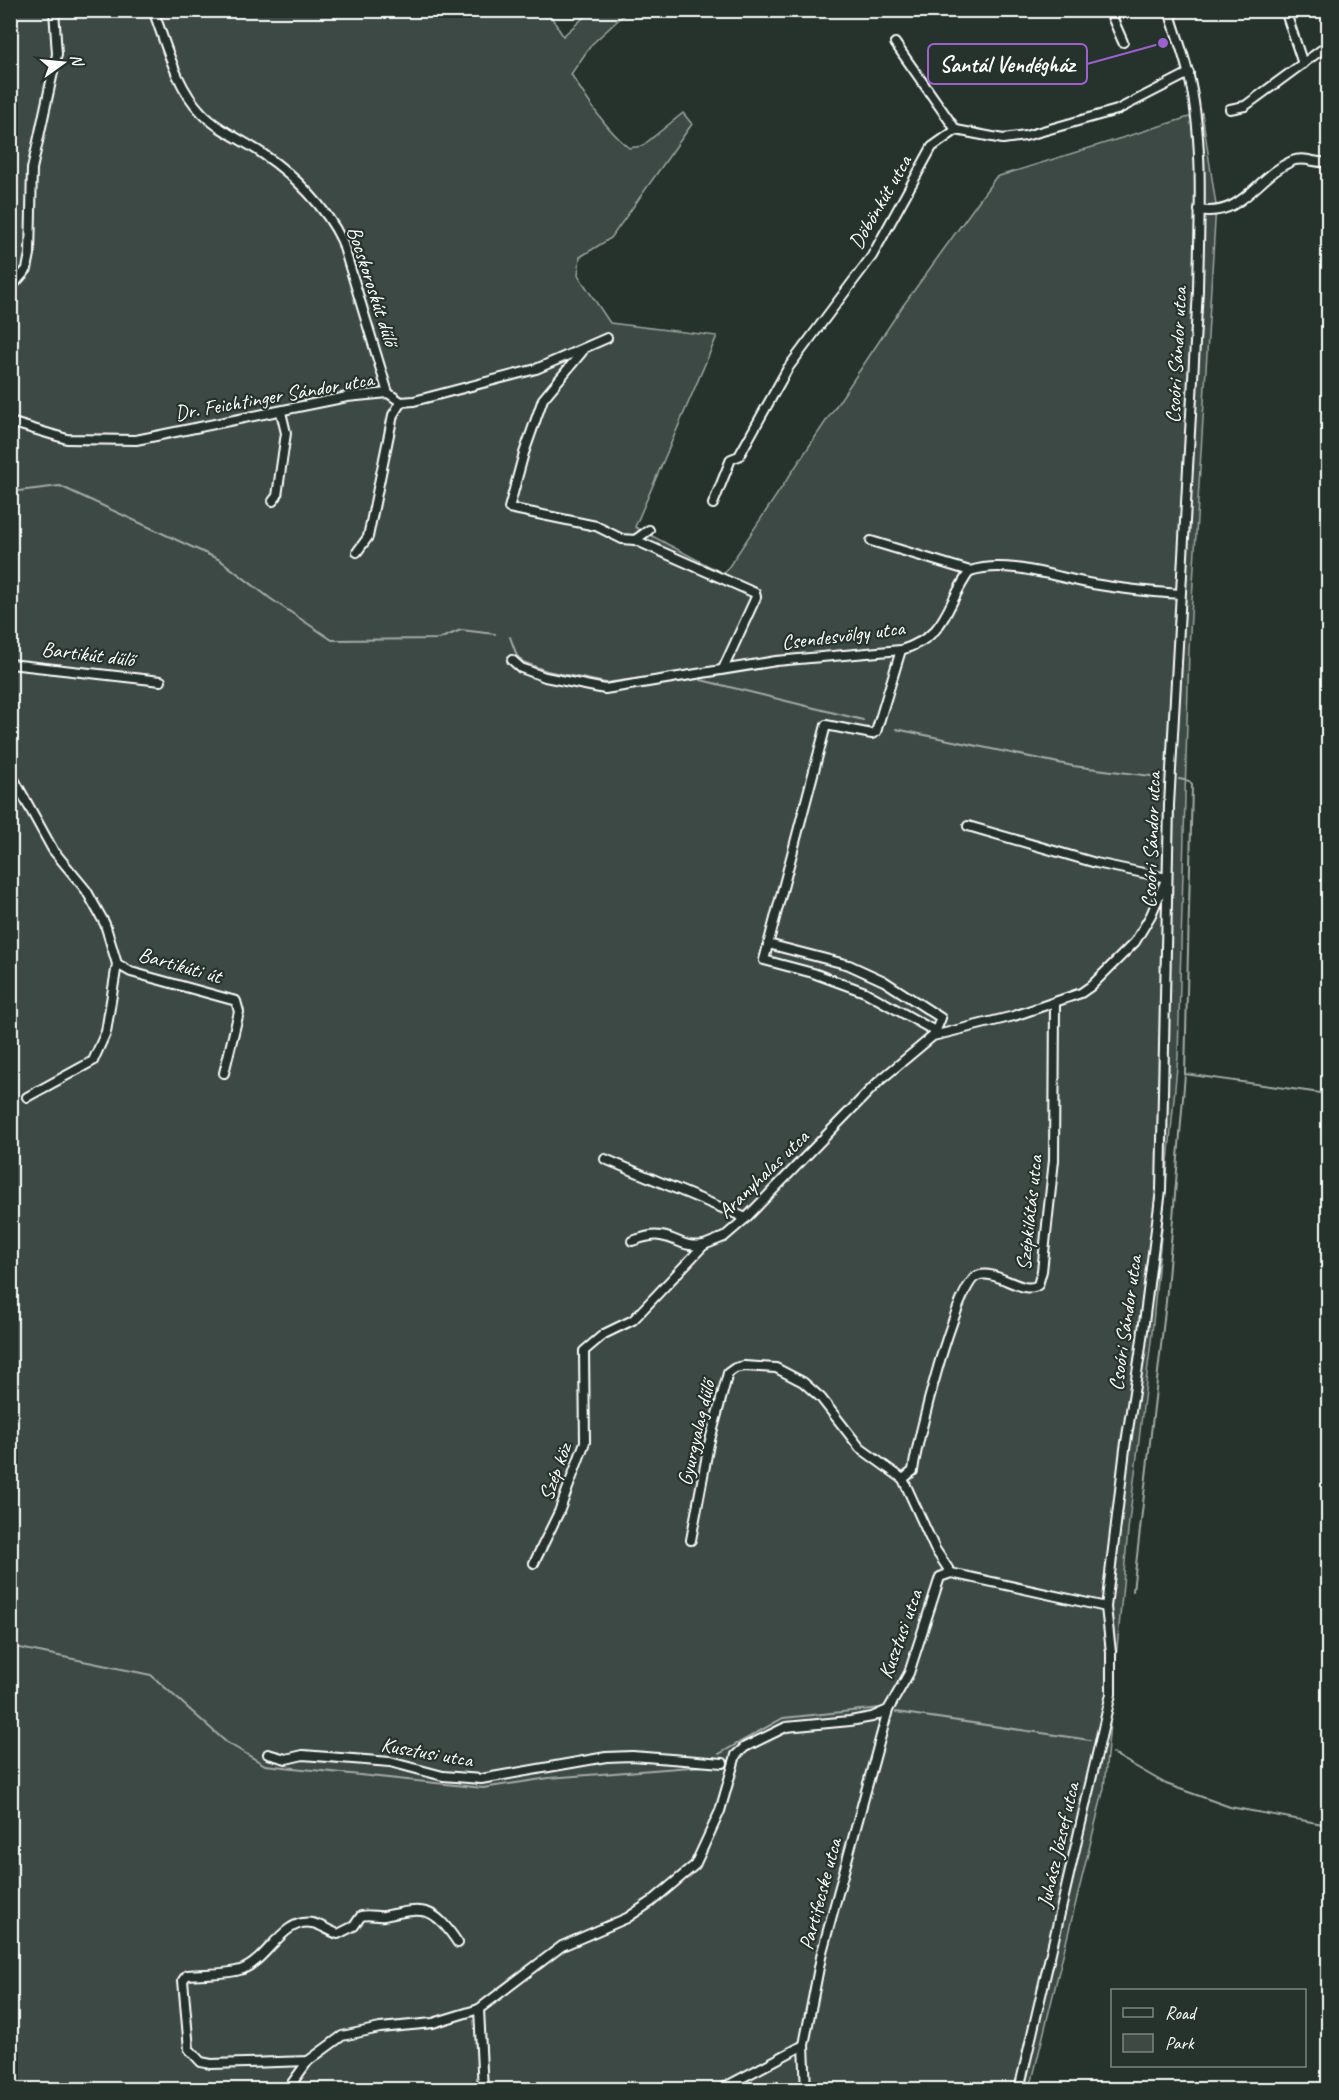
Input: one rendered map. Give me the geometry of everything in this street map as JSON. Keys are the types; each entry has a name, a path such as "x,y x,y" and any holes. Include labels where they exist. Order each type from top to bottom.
{"street":[{"path":"10,289 27,268 30,254 32,169 57,54 54,10"},
{"name":"Bocskoroskút dűlő","path":"153,10 189,97 202,114 277,165 324,210 334,225 342,241 388,393"},
{"path":"1109,10 1123,42"},
{"name":"Csoóri Sándor utca","path":"1106,1607 1125,1449 1161,1190 1167,878 1180,594 1198,290 1199,210 1196,125 1188,73 1168,10"},
{"path":"1285,10 1303,64"},
{"path":"895,43 956,130 1003,139 1025,136 1117,110 1188,73"},
{"path":"1230,109 1245,106 1329,45"},
{"name":"Döbönkút utca","path":"713,504 730,459 739,456 788,368 872,256 932,147 956,130"},
{"path":"1199,210 1212,212 1229,209 1293,160 1329,162"},
{"name":"Dr. Feichtinger Sándor utca","path":"10,422 68,440 99,442 136,440 347,397 388,393 401,402 536,369 607,338"},
{"path":"583,350 543,399 524,453 509,508 596,526 622,539 635,540 755,593 756,597 723,669"},
{"path":"357,552 368,537 393,416 401,402"},
{"path":"273,501 277,496 286,434 282,412"},
{"path":"635,540 649,530"},
{"path":"871,541 970,571 994,567 1139,591 1180,594"},
{"name":"Csendesvölgy utca","path":"512,660 521,668 545,677 605,690 723,669 842,654 901,650 915,646 934,633 970,571"},
{"path":"768,944 849,965 884,981 941,1018 934,1034 865,992 813,973 764,960 768,944 826,725 872,734 876,732 901,650"},
{"name":"Bartikút dűlő","path":"10,664 161,681"},
{"name":"Bartikúti út","path":"10,772 53,850 86,890 100,915 117,964 131,972 236,1001 239,1012 224,1073"},
{"path":"968,826 1096,862 1167,878"},
{"name":"Aranyhalas utca","path":"584,1352 604,1334 633,1320 704,1245 724,1237 746,1218 878,1082 934,1034 1054,1003 1091,986 1135,942 1151,915 1167,878"},
{"path":"27,1097 93,1061 106,1032 117,964"},
{"name":"Szépkilátás utca","path":"903,1479 913,1471 926,1405 960,1304 971,1280 981,1275 990,1275 1028,1288 1038,1286 1042,1271 1054,1160 1054,1003"},
{"path":"605,1159 746,1218"},
{"path":"632,1240 652,1235 662,1236 685,1246 704,1245"},
{"name":"Szép köz","path":"534,1563 559,1512 585,1442 584,1352"},
{"name":"Gyurgyalag dűlő","path":"691,1540 710,1444 728,1374 735,1368 776,1368 803,1382 821,1398 860,1448 903,1479 935,1549 951,1573"},
{"path":"951,1573 1106,1607"},
{"name":"Kusztusi utca","path":"480,2009 562,1946 587,1933 627,1918 651,1902 695,1865 720,1811 736,1755 745,1747 786,1727 850,1721 872,1717 888,1710 909,1673 940,1577 951,1573"},
{"name":"Juhász József utca","path":"1019,2090 1111,1694 1111,1652 1106,1607"},
{"name":"Partifecske utca","path":"806,2090 804,2045 822,1952 888,1710"},
{"name":"Kusztusi utca","path":"268,1754 286,1759 303,1755 390,1762 443,1776 481,1779 606,1757 632,1756 723,1763"},
{"path":"308,2061 201,2062 189,2049 183,1980 187,1975 242,1969 255,1963 291,1928 300,1924 312,1923 338,1934 354,1926 361,1916 372,1914 381,1917 414,1909 442,1919 458,1943"},
{"path":"287,2090 308,2061 342,2036 380,2028 433,2023 480,2009 483,2090"},
{"path":"719,2090 804,2045"}],"green space":[{"path":"547,10 563,36 591,11 628,11 592,44 571,74 604,123 629,148 642,146 683,113 692,124 611,238 580,257 578,275 610,323 717,336 635,527 724,574 902,307 996,177 1202,113 1216,205 1189,649 1178,1056 1152,1333 1128,1530 1104,1788 1030,2089 11,2090 11,11"}],"waterway":[{"path":"10,492 60,486 220,560 271,599 332,640 439,639 461,630 495,634"},
{"path":"510,637 517,656 523,662 547,671 606,683 670,674"},
{"path":"701,680 863,720"},
{"path":"896,729 1073,766 1159,777"},
{"path":"1133,1591 1166,1302 1185,1074 1192,785 1189,781 1179,779"},
{"path":"1185,1074 1328,1094"},
{"path":"10,1646 151,1675 226,1742 265,1765 483,1788 549,1778 704,1766"},
{"path":"719,1754 783,1718 881,1708"},
{"path":"896,1712 1090,1740"},
{"path":"1112,1753 1166,1784 1230,1807 1328,1825"}],"place":[{"name":"Santál Vendégház","path":"1163,43"}]}
